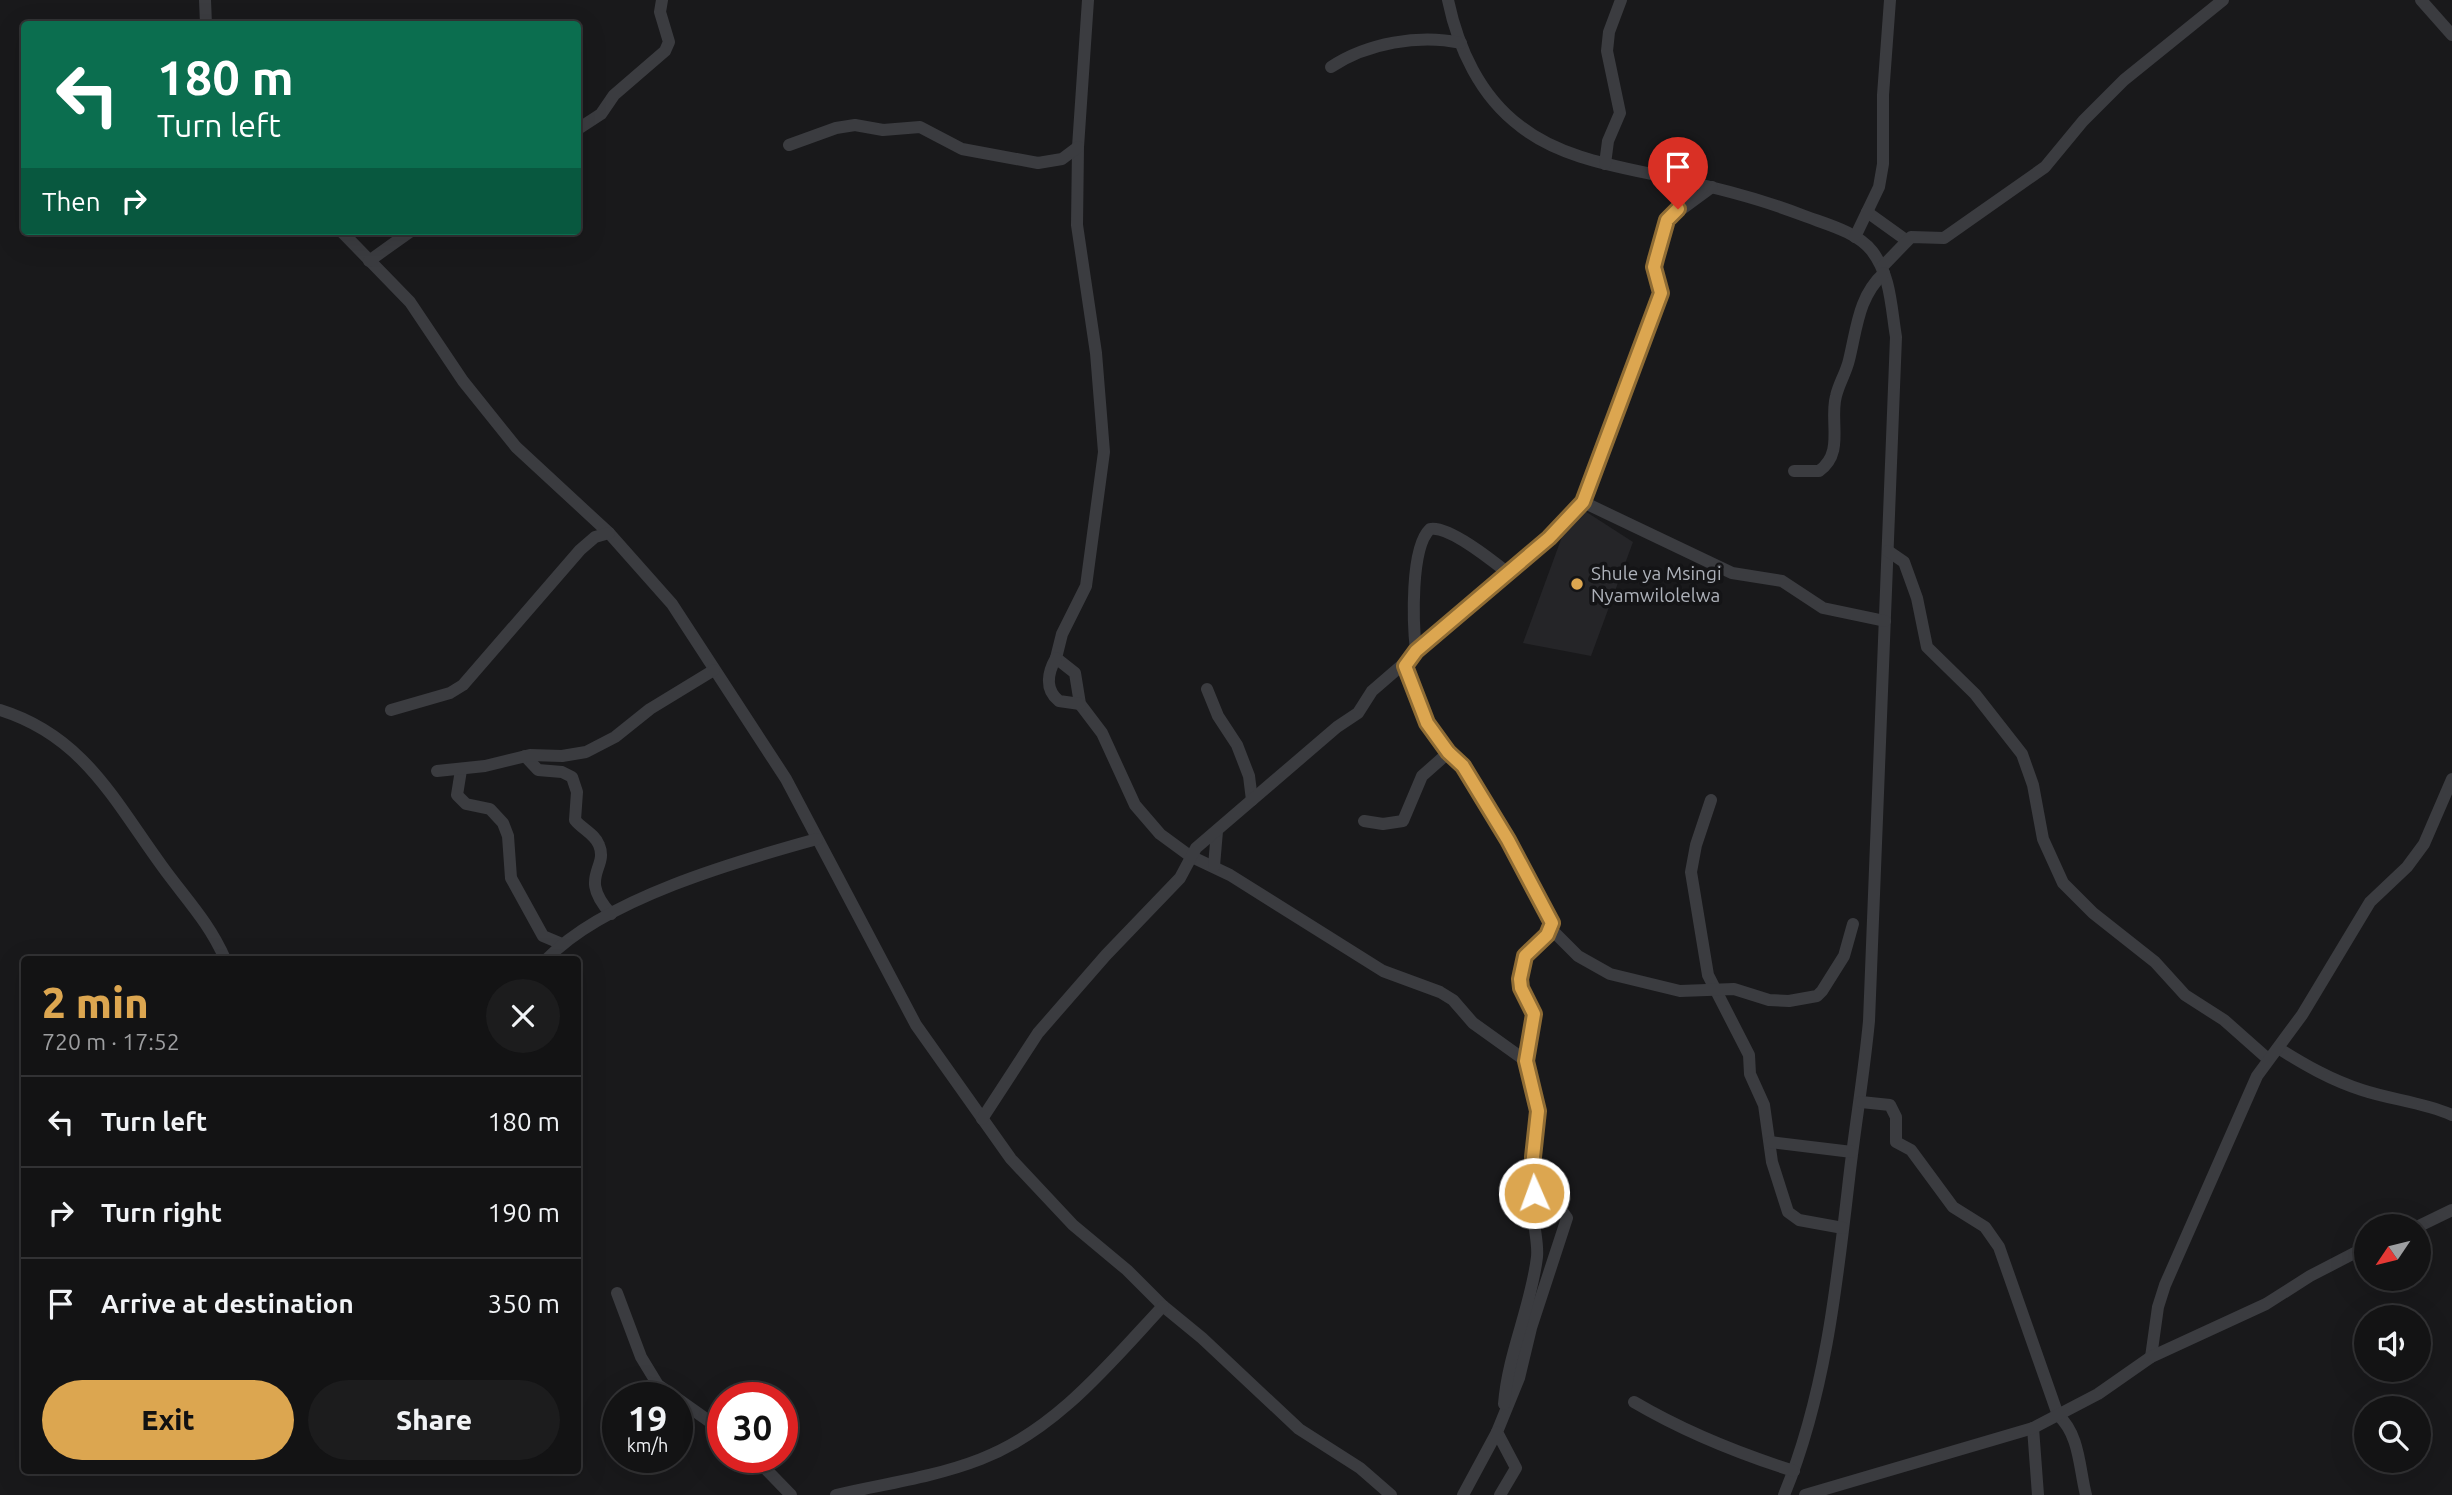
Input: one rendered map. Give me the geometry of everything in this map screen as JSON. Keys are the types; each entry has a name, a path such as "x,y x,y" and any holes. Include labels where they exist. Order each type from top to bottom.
{"street":[{"path":"205,0 206,21"},
{"path":"581,127 601,114 614,96 665,51 670,41 660,12 662,0"},
{"path":"1080,704 1059,701 1050,690 1049,674 1062,634 1086,586 1104,452 1096,353 1077,225 1078,147 1088,0"},
{"path":"1448,0 1461,43 1488,95 1520,127 1563,150 1605,163 1712,187 1782,207 1855,237 1870,249 1883,270 1896,337 1874,939 1861,1102 1821,1363 1794,1472 1784,1495"},
{"path":"1605,163 1608,141 1620,113 1607,51 1609,32 1621,0"},
{"path":"1855,237 1879,187 1883,164 1883,94 1890,0"},
{"path":"1794,471 1819,471 1831,458 1835,437 1835,397 1849,359 1857,316 1869,289 1906,240 1916,236 1944,238 2045,167 2083,121 2124,80 2223,0"},
{"path":"2421,0 2452,34"},
{"path":"1331,67 1364,49 1427,39 1461,43"},
{"path":"789,145 836,128 855,125 883,130 920,127 962,149 1038,163 1062,159 1078,147"},
{"path":"982,1119 1038,1032 1143,913 1180,878 1190,856 1337,727 1353,718 1372,691 1405,666 1416,651 1565,524 1583,502 1661,293 1654,267 1667,220 1712,187"},
{"path":"1867,212 1906,240"},
{"path":"345,235 420,314 463,381 516,447 609,533 660,586 770,752 903,1003 1011,1159 1064,1216 1119,1262 1163,1306 1202,1338 1298,1429 1360,1468 1391,1495"},
{"path":"369,261 405,235"},
{"path":"1583,502 1732,573 1775,579 1823,608 1885,621"},
{"path":"1416,651 1414,593 1423,538 1430,529 1437,528 1454,536 1508,573"},
{"path":"391,710 450,693 463,685 580,550 594,537 609,533"},
{"path":"1888,551 1904,562 1917,598 1927,647 1975,694 2022,754 2033,785 2043,839 2063,883 2093,913 2155,962 2185,995 2224,1020 2268,1059"},
{"path":"1056,658 1075,673 1080,704 1102,733 1135,805 1160,834 1190,856 1214,866 1383,971 1440,992 1453,1000 1473,1023 1526,1061"},
{"path":"1405,666 1427,723 1448,752 1463,766 1508,840 1550,916 1550,929 1578,956 1610,975 1680,990 1734,989 1769,1000 1789,1002 1816,996 1844,956 1853,924"},
{"path":"437,771 461,770 525,756 562,756 586,752 615,737 650,709 714,670"},
{"path":"1207,689 1218,716 1237,745 1249,776 1252,800"},
{"path":"0,710 41,729 93,768 163,867 205,919 224,956"},
{"path":"1364,821 1383,824 1403,821 1422,776 1448,752"},
{"path":"525,756 538,770 562,772 572,777 577,792 575,820 595,838 601,850 594,880 596,894 611,914"},
{"path":"461,770 457,794 466,804 490,809 503,822 508,836 508,867 517,889 531,908 543,936 562,944"},
{"path":"2151,1357 2158,1307 2165,1285 2241,1111 2268,1059 2302,1015 2370,902 2407,867 2424,844 2452,779"},
{"path":"1711,800 1696,845 1691,872 1708,975 1749,1055 1750,1074 1767,1116 1772,1162 1788,1212 1799,1220 1843,1228"},
{"path":"1214,866 1217,831"},
{"path":"550,956 562,944 611,914 747,858 817,839"},
{"path":"1463,1495 1497,1432 1519,1378 1550,1266 1566,1223 1566,1214 1540,1199 1532,1186 1538,1111 1526,1061 1534,1014 1521,988 1521,968 1533,945 1550,929"},
{"path":"2278,1048 2320,1073 2352,1087 2429,1105 2452,1115"},
{"path":"1861,1102 1890,1104 1896,1117 1896,1142 1911,1150 1953,1207 1985,1227 1999,1247 2058,1415 2073,1434 2086,1495"},
{"path":"1770,1142 1852,1152"},
{"path":"1503,1415 1508,1371 1536,1259 1534,1210 1540,1199"},
{"path":"2431,1220 2452,1210"},
{"path":"1805,1495 2034,1428 2098,1394 2151,1357 2255,1309 2354,1254"},
{"path":"617,1293 641,1357 658,1385 707,1420"},
{"path":"836,1495 950,1469 982,1459 1016,1442 1073,1399 1163,1306"},
{"path":"1634,1402 1667,1422 1716,1444 1794,1472"},
{"path":"2034,1428 2038,1495"},
{"path":"1497,1432 1516,1468 1500,1495"},
{"path":"770,1473 792,1495"}],"shaded area":[{"path":"1574,504 1633,542 1591,656 1523,643"}],"place":[{"name":"Shule ya Msingi Nyamwilolelwa","path":"1577,584"}],"route":[{"path":"1534,1193 1533,1157 1538,1111 1526,1071 1534,1014 1531,1003 1521,988 1520,979 1525,956 1533,945 1547,935 1552,923 1508,840 1463,766 1440,743 1427,723 1405,666 1416,651 1565,524 1583,502 1603,442 1633,371 1661,293 1654,267 1665,237 1667,220 1678,209"}]}
